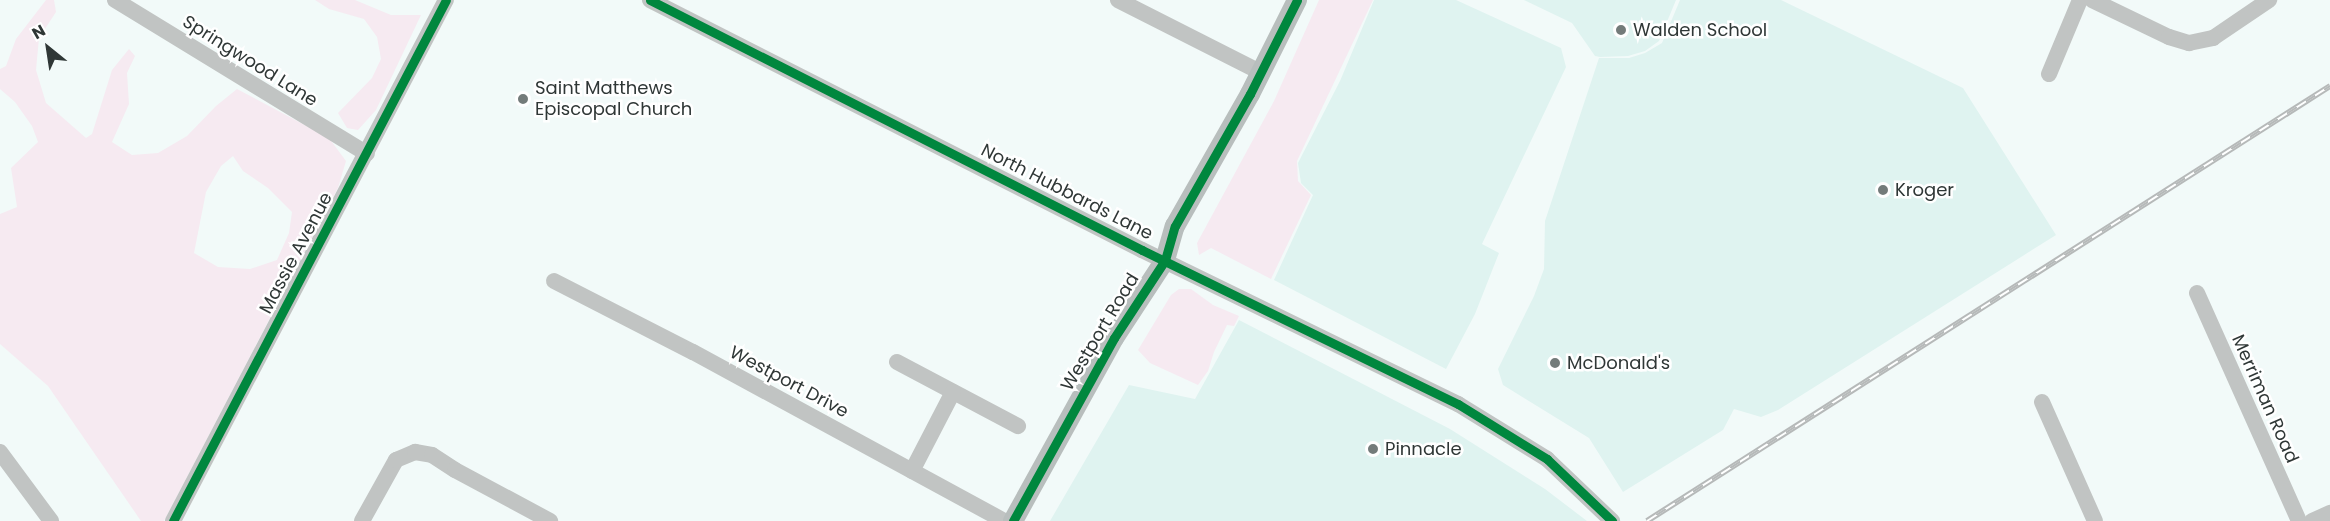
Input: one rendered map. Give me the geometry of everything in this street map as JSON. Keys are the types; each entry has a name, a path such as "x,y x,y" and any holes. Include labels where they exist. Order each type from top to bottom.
{"main road":[{"name":"Westport Road","path":"1013,521 1114,338 1165,260 1175,226 1297,0"}],"street":[{"name":"Springwood Lane","path":"114,0 367,154"},
{"name":"Massie Avenue","path":"173,521 446,0"},
{"name":"North Hubbards Lane","path":"650,0 1481,417 1547,459 1612,521"},
{"path":"1118,0 1260,72"},
{"path":"2049,74 2080,0"},
{"path":"2092,0 2169,38 2189,43 2213,38 2269,0"},
{"name":"Westport Drive","path":"554,281 693,352 1004,521"},
{"name":"Merriman Road","path":"2197,293 2299,521"},
{"path":"897,362 1018,426"},
{"path":"912,471 953,392"},
{"path":"2042,402 2095,521"},
{"path":"0,452 51,521"},
{"path":"369,516 396,460 410,453 432,455 455,471 539,519"},
{"path":"2312,521 2330,513"}],"shaded area":[{"path":"46,0 54,0 56,12 39,38 36,70 46,103 86,138 92,134 112,70 129,49 135,56 127,73 129,104 112,142 132,155 158,153 187,136 216,106 237,89 329,138 346,161 338,188 164,521 141,521 48,386 0,344 0,214 17,207 11,168 38,142 32,126 15,102 0,89 0,69 6,66 16,39","holes":["233,156 243,171 268,188 292,212 289,233 277,260 250,269 218,267 194,253 206,192 221,166"]},
{"path":"315,0 355,0 391,15 421,15 376,110 358,130 347,128 338,113 372,78 381,59 377,37 364,19 329,9"},
{"path":"1319,0 1373,0 1297,161 1298,181 1311,195 1271,279 1211,248 1199,255 1197,243 1274,101"},
{"path":"1374,0 1456,0 1561,48 1566,67 1482,244 1499,253 1475,314 1446,369 1274,280 1313,195 1301,183 1298,163 1340,81"},
{"name":"Walden School","path":"1524,0 1676,0 1659,41 1645,51 1628,56 1600,57 1595,56 1572,23"},
{"path":"1680,0 1781,0 1963,88 2056,235 1778,410 1761,417 1734,409 1723,430 1623,492 1589,438 1503,385 1498,369 1534,296 1544,269 1545,221 1599,58 1629,58 1645,53 1662,43"},
{"path":"1179,289 1191,289 1213,305 1239,316 1234,326 1227,325 1208,371 1198,385 1150,363 1138,350 1171,295"},
{"path":"1239,320 1450,429 1545,489 1587,521 1050,521 1129,385 1195,399"}],"railway":[{"path":"1647,521 2330,86"}],"cycle path":[{"path":"173,521 446,0"},
{"path":"650,0 1142,250 1458,404 1547,459 1612,521"},
{"path":"1013,521 1114,338 1165,260 1175,226 1250,94 1297,0"}],"place":[{"name":"Walden School","path":"1621,30"},
{"name":"Saint Matthews Episcopal Church","path":"523,99"},
{"name":"Kroger","path":"1883,190"},
{"name":"McDonald's","path":"1555,363"},
{"name":"Pinnacle","path":"1373,449"}]}
